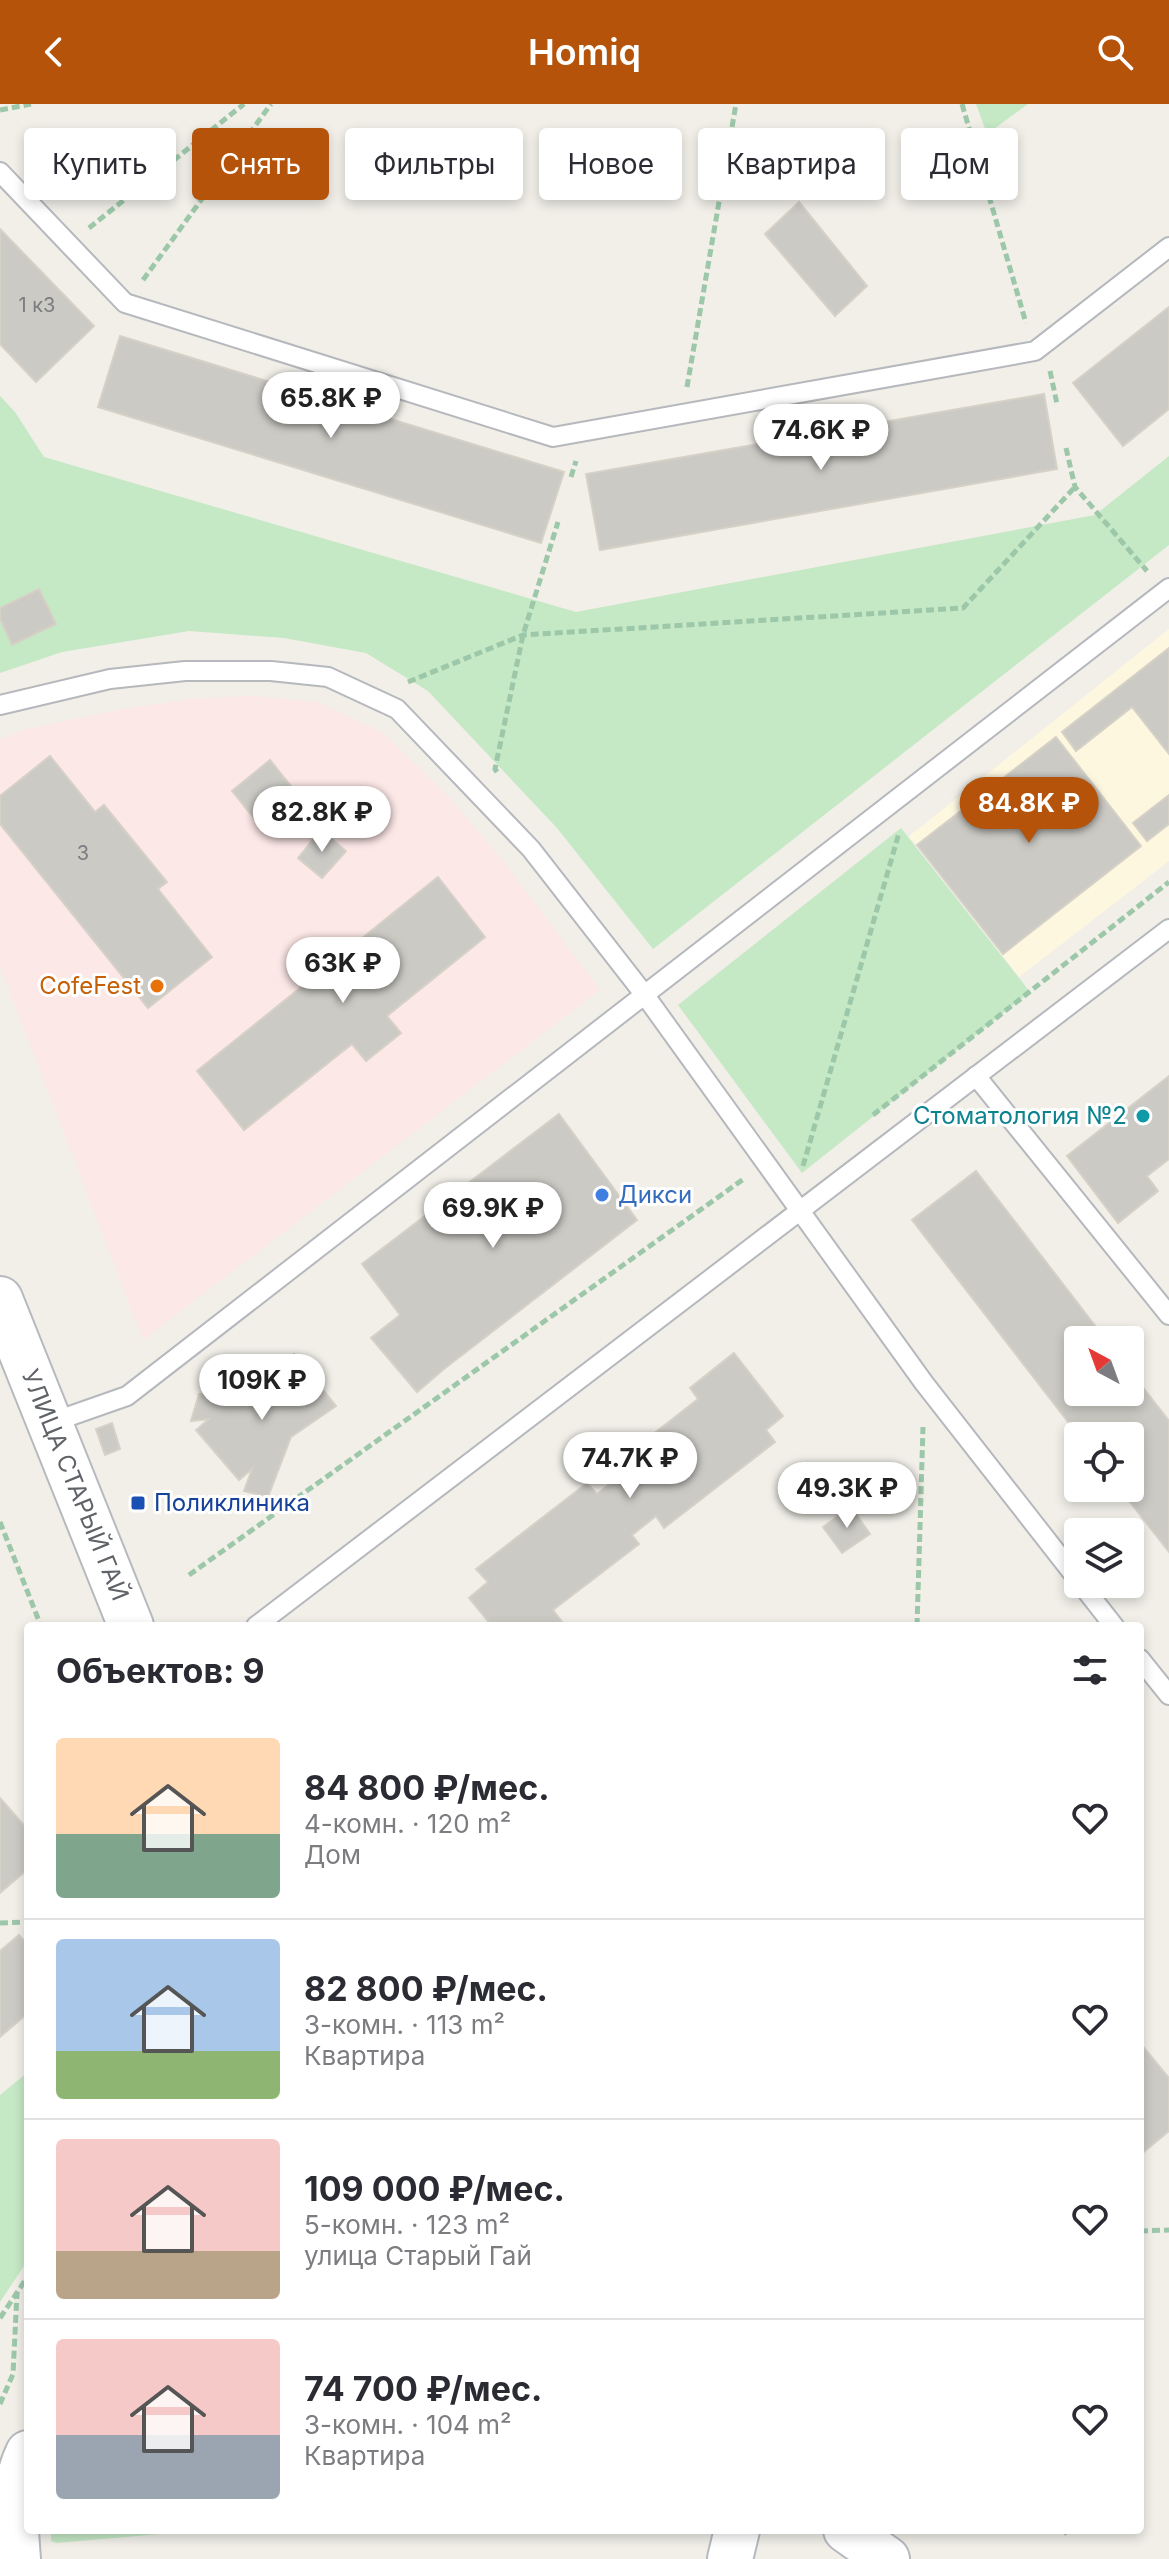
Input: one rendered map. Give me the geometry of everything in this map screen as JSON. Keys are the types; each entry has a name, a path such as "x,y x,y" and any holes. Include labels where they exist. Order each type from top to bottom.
{"street":[{"name":"УЛИЦА СТАРЫЙ ГАЙ","path":"0,1299 129,1622"},
{"path":"18,2559 14,2515 24,2462"},
{"path":"730,2559 736,2534"},
{"path":"852,2534 887,2559"}],"lane":[{"path":"0,172 125,303 553,437 1035,351 1169,247"},
{"path":"50,1423 127,1396 1166,590"},
{"path":"0,705 110,679 185,671 271,671 328,677 397,709 531,849 644,994 924,1383 1064,1562"},
{"path":"261,1622 1169,929"},
{"path":"976,1076 1169,1315"},
{"path":"1092,1598 1111,1622"},
{"path":"1144,1664 1169,1695"}],"path":[{"path":"0,110 31,104"},
{"path":"69,244 244,104"},
{"path":"125,303 271,104"},
{"path":"683,414 736,104"},
{"path":"962,104 1035,351 1050,371"},
{"path":"1066,448 1075,487 1166,590"},
{"path":"400,686 523,635 963,608 1075,487"},
{"path":"864,1122 1169,882"},
{"path":"189,1575 766,1164 802,1173 812,1164"},
{"path":"917,1622 924,1383"},
{"path":"0,1522 39,1622"},
{"path":"0,1923 24,1922"},
{"path":"1144,2231 1169,2230"},
{"path":"0,2318 24,2282"},
{"path":"0,2404 13,2374 17,2292"}],"shaded area":[{"path":"1169,629 1169,861 1019,977 918,845 908,837"},
{"path":"255,696 318,702 382,732 446,794 504,862 600,990 143,1340 0,966 0,739 27,729 118,710 187,699"}],"green space":[{"path":"976,104 1028,104 995,128 985,128"},
{"path":"0,396 15,412 44,457 576,612 1095,515 1169,456 1169,545 653,949 557,828 428,691 366,653 284,638 189,631 62,652 0,673"},
{"path":"901,828 1030,992 802,1173 678,1005"},
{"path":"24,2075 24,2266 0,2302 0,2095"},
{"path":"51,2534 161,2534 56,2543 51,2541"}],"building":[{"path":"799,202 867,286 835,316 765,234"},
{"path":"0,229 94,326 36,382 0,344"},
{"path":"1169,307 1169,409 1123,446 1073,383"},
{"path":"120,336 564,472 541,543 98,407"},
{"path":"1044,394 1057,469 600,550 586,474"},
{"path":"39,589 56,624 12,645 0,619 0,608"},
{"path":"1169,648 1169,754 1132,707 1076,751 1062,732"},
{"path":"1056,737 1141,846 1003,954 917,845"},
{"path":"50,756 95,812 104,805 167,882 158,889 212,957 148,1008 0,824 0,796"},
{"path":"270,760 295,791 257,822 232,791"},
{"path":"1169,795 1169,824 1147,841 1133,823"},
{"path":"321,830 346,851 322,878 298,858"},
{"path":"438,877 485,937 387,1016 401,1033 366,1061 352,1044 244,1130 197,1071"},
{"name":"Стоматология №2","path":"1169,1076 1169,1159 1147,1176 1158,1191 1118,1223 1067,1156"},
{"path":"559,1114 637,1220 417,1392 371,1338 400,1315 362,1264"},
{"path":"976,1171 1095,1326 1064,1326 1064,1406 1144,1406 1144,1389 1169,1421 1169,1552 1130,1502 1144,1502 1144,1422 1068,1422 912,1220"},
{"path":"734,1353 783,1416 766,1430 775,1442 664,1528 656,1516 632,1535 639,1544 553,1610 562,1622 489,1622 469,1598 488,1582 476,1569 587,1483 597,1494 622,1474 615,1464 698,1399 690,1388"},
{"path":"294,1354 336,1406 291,1437 268,1497 244,1491 252,1469 239,1480 196,1430 209,1419 191,1421 199,1394 245,1395"},
{"path":"112,1423 120,1449 105,1455 96,1429"},
{"path":"851,1507 870,1534 842,1553 823,1527"},
{"path":"0,1798 24,1825 24,1872 0,1893"},
{"path":"19,1935 24,1941 24,2016 0,2037 0,1951"},
{"path":"1144,2048 1169,2078 1169,2131 1144,2152"}],"place":[{"name":"CofeFest","path":"157,986"},
{"name":"Стоматология №2","path":"1143,1116"},
{"name":"Дикси","path":"602,1195"},
{"name":"Поликлиника","path":"138,1503"}]}
